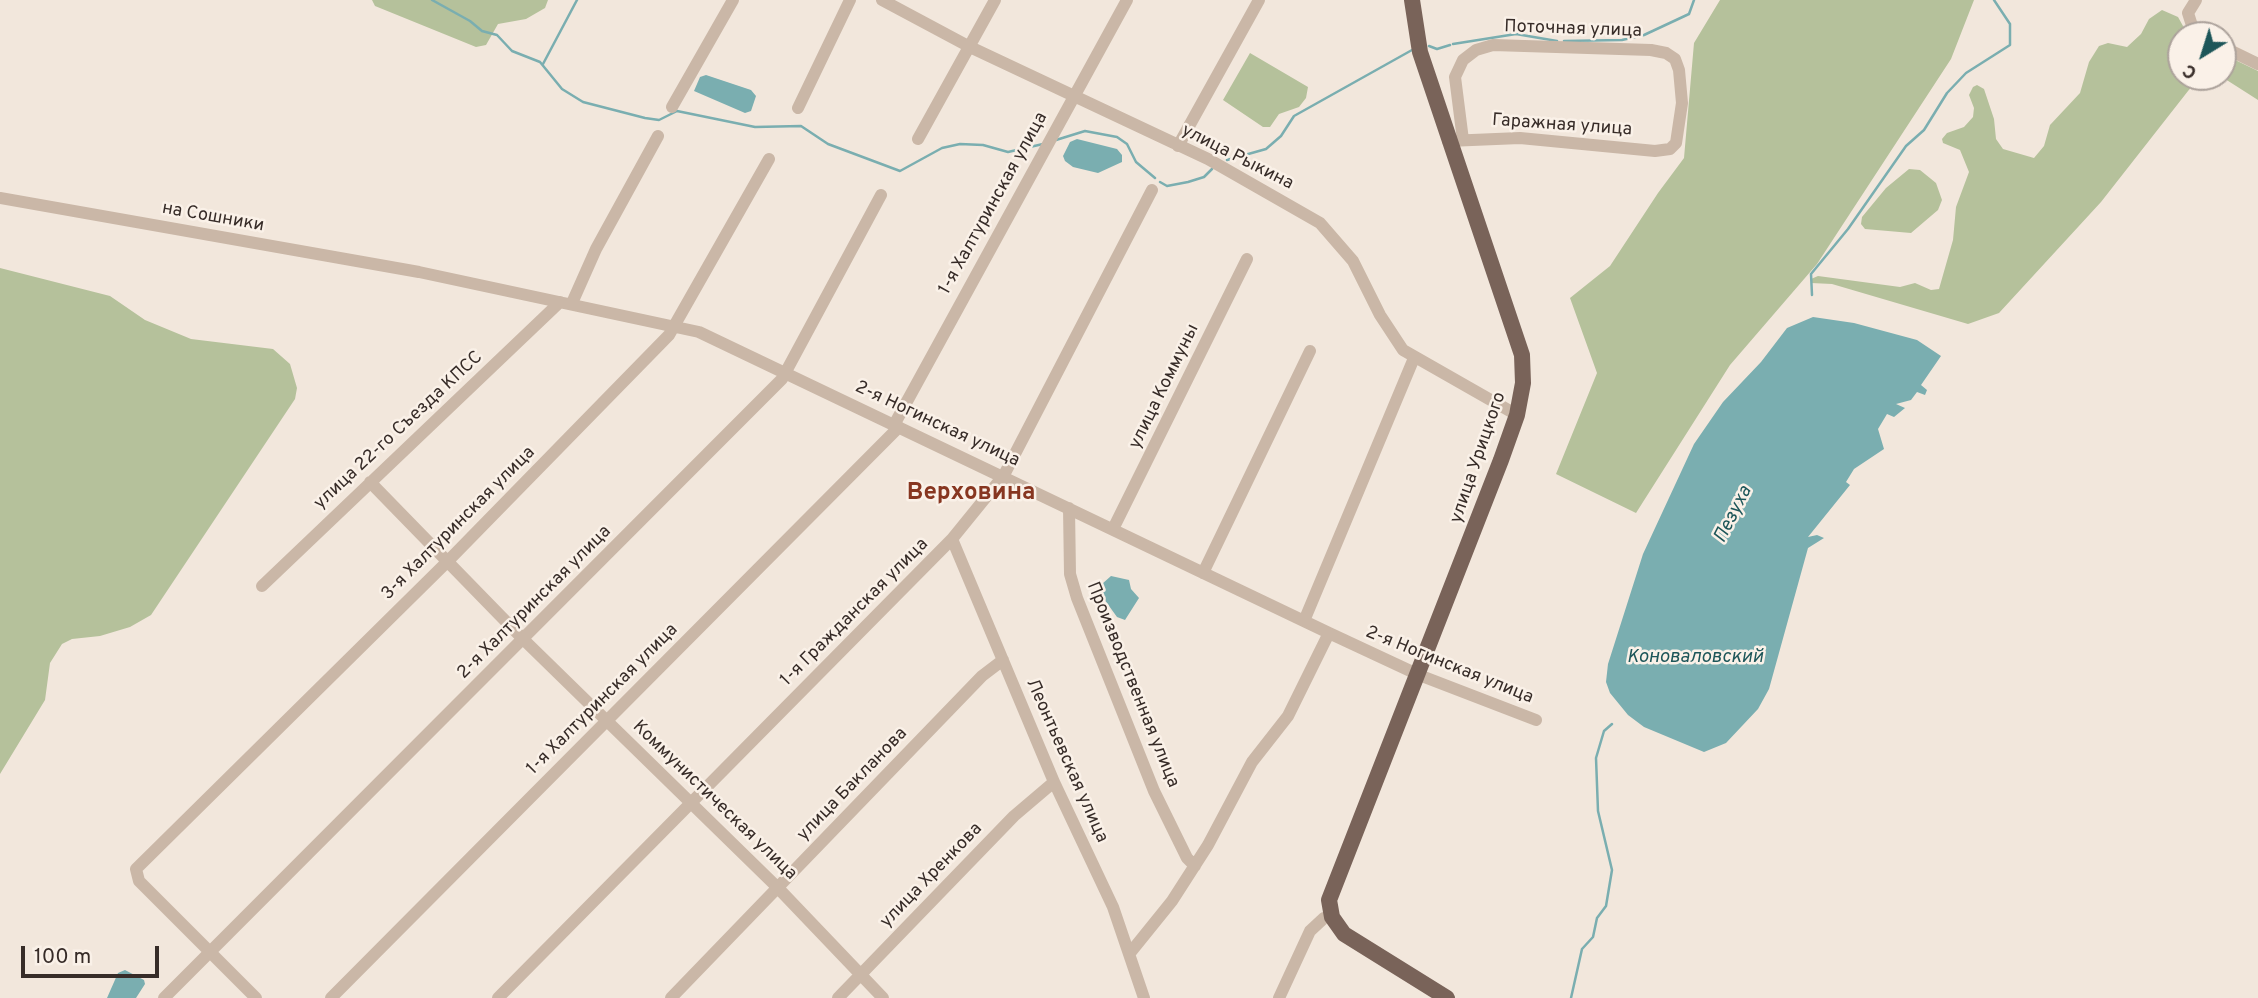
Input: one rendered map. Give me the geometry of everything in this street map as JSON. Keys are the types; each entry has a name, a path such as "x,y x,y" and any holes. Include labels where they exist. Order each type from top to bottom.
{"main road":[{"name":"улица Урицкого","path":"1332,918 1329,900 1333,885 1419,675 1517,415 1523,383 1522,355 1456,140 1420,52 1412,0"},
{"path":"1332,918 1344,934 1447,998"}],"street":[{"path":"672,107 733,0"},
{"path":"798,108 850,0"},
{"name":"улица Рыкина","path":"882,0 970,47 1237,175 1326,229 1353,261 1393,337 1414,358 1517,415"},
{"path":"918,139 995,0"},
{"name":"1-я Халтуринская улица","path":"331,998 608,721 896,426 1126,0"},
{"path":"1178,146 1259,0"},
{"path":"2191,21 2188,13 2196,0"},
{"name":"Поточная улица","path":"1456,140 1455,77 1463,60 1476,50 1493,44 1666,53 1675,59 1679,70 1682,103 1673,147"},
{"path":"2237,54 2258,64"},
{"name":"улица 22-го Съезда КПСС","path":"262,586 370,482 566,303 658,136"},
{"name":"Гаражная улица","path":"1456,140 1520,138 1655,151 1673,147"},
{"name":"3-я Халтуринская улица","path":"208,953 139,881 136,872 139,865 448,561 669,335 769,159"},
{"name":"1-я Гражданская улица","path":"498,998 952,539 1004,475 1152,190"},
{"name":"2-я Халтуринская улица","path":"164,998 787,372 881,195"},
{"name":"на Сошники","path":"0,198 419,272"},
{"name":"улица Коммуны","path":"1113,529 1247,259"},
{"name":"2-я Ногинская улица","path":"419,272 675,324 727,343 1329,634 1419,675 1535,720"},
{"path":"1203,573 1310,351"},
{"path":"1304,621 1414,358"},
{"name":"Коммунистическая улица","path":"370,482 523,639 778,888 883,998"},
{"name":"Производственная улица","path":"1069,508 1070,574 1077,598 1154,792 1187,858 1195,866"},
{"name":"Леонтьевская улица","path":"952,539 1054,782 1113,907 1144,998"},
{"path":"1130,953 1165,911 1195,866 1252,762 1288,716 1329,634"},
{"name":"улица Бакланова","path":"671,998 982,676 1003,660"},
{"name":"улица Хренкова","path":"838,998 1014,816 1054,782"},
{"path":"1279,998 1310,930 1324,918 1332,918"},
{"path":"208,953 256,998"}],"green space":[{"path":"372,0 548,0 545,8 526,19 498,24 486,45 476,47 375,6"},
{"path":"1720,0 1974,0 1951,59 1817,264 1730,365 1636,513 1556,474 1597,373 1570,298 1610,266 1684,158 1694,43"},
{"path":"2162,10 2178,17 2180,21 2167,21 2167,91 2188,91 2101,202 1999,313 1968,324 1832,284 1811,283 1811,279 1818,276 1900,287 1915,283 1931,290 1939,289 1953,240 1956,207 1969,172 1960,150 1943,143 1942,139 1947,133 1964,127 1973,117 1974,108 1969,95 1973,87 1977,85 1984,89 1994,119 1996,139 2003,149 2034,158 2044,146 2050,125 2080,93 2089,62 2099,46 2108,43 2127,47 2141,34 2149,19"},
{"path":"1250,53 1308,87 1306,98 1299,107 1279,114 1270,127 1263,127 1223,100"},
{"path":"2237,61 2258,71 2258,100 2237,87"},
{"path":"1909,169 1920,170 1936,183 1942,200 1938,210 1911,233 1865,229 1861,224 1862,217 1886,188"},
{"path":"0,268 110,296 145,320 191,339 273,349 290,364 297,388 295,399 151,615 130,627 100,636 72,639 62,644 50,663 45,700 0,774"}],"water":[{"path":"706,75 751,90 756,96 751,111 745,113 694,91 700,77"},
{"path":"1077,139 1117,149 1122,155 1122,162 1098,173 1073,167 1063,156 1070,142"},
{"name":"Коноваловский","path":"1813,317 1854,323 1917,340 1941,356 1921,385 1927,390 1925,395 1917,392 1911,400 1896,404 1905,408 1894,417 1887,414 1878,429 1884,449 1854,469 1846,482 1850,485 1808,537 1817,535 1824,538 1808,548 1769,689 1758,709 1726,743 1704,752 1644,727 1628,715 1610,693 1606,682 1608,664 1643,554 1694,444 1723,402 1761,362 1787,328"},
{"path":"1111,576 1129,580 1131,589 1139,598 1125,620 1117,617 1099,592 1102,584"},
{"path":"125,970 144,980 145,984 136,998 107,998 118,973"}],"waterway":[{"path":"432,0 470,21 482,31 497,35 512,51 540,62 562,89 583,102 645,118 659,120 677,111 755,127 801,126 828,144 900,171 942,148 960,144 983,145 1008,152 1043,144"},
{"path":"543,64 577,0"},
{"path":"1564,41 1622,40 1644,35 1689,14 1694,0"},
{"name":"Пезуха","path":"1812,295 1811,274 1848,229 1906,146 1924,130 1947,93 1966,73 2010,45 2010,24 1994,0"},
{"path":"1453,44 1516,34 1557,41"},
{"path":"1429,46 1437,49 1450,45"},
{"path":"1227,160 1266,149 1281,136 1294,116 1412,50"},
{"path":"1056,140 1085,131 1117,137 1127,144 1136,162 1155,178"},
{"path":"1160,182 1167,186 1188,182 1204,177 1212,169"},
{"name":"Пезуха","path":"1571,998 1582,949 1593,937 1597,918 1606,906 1612,870 1598,811 1596,758 1604,731 1612,724"}],"district":[{"name":"Верховина","path":"971,494"}]}
